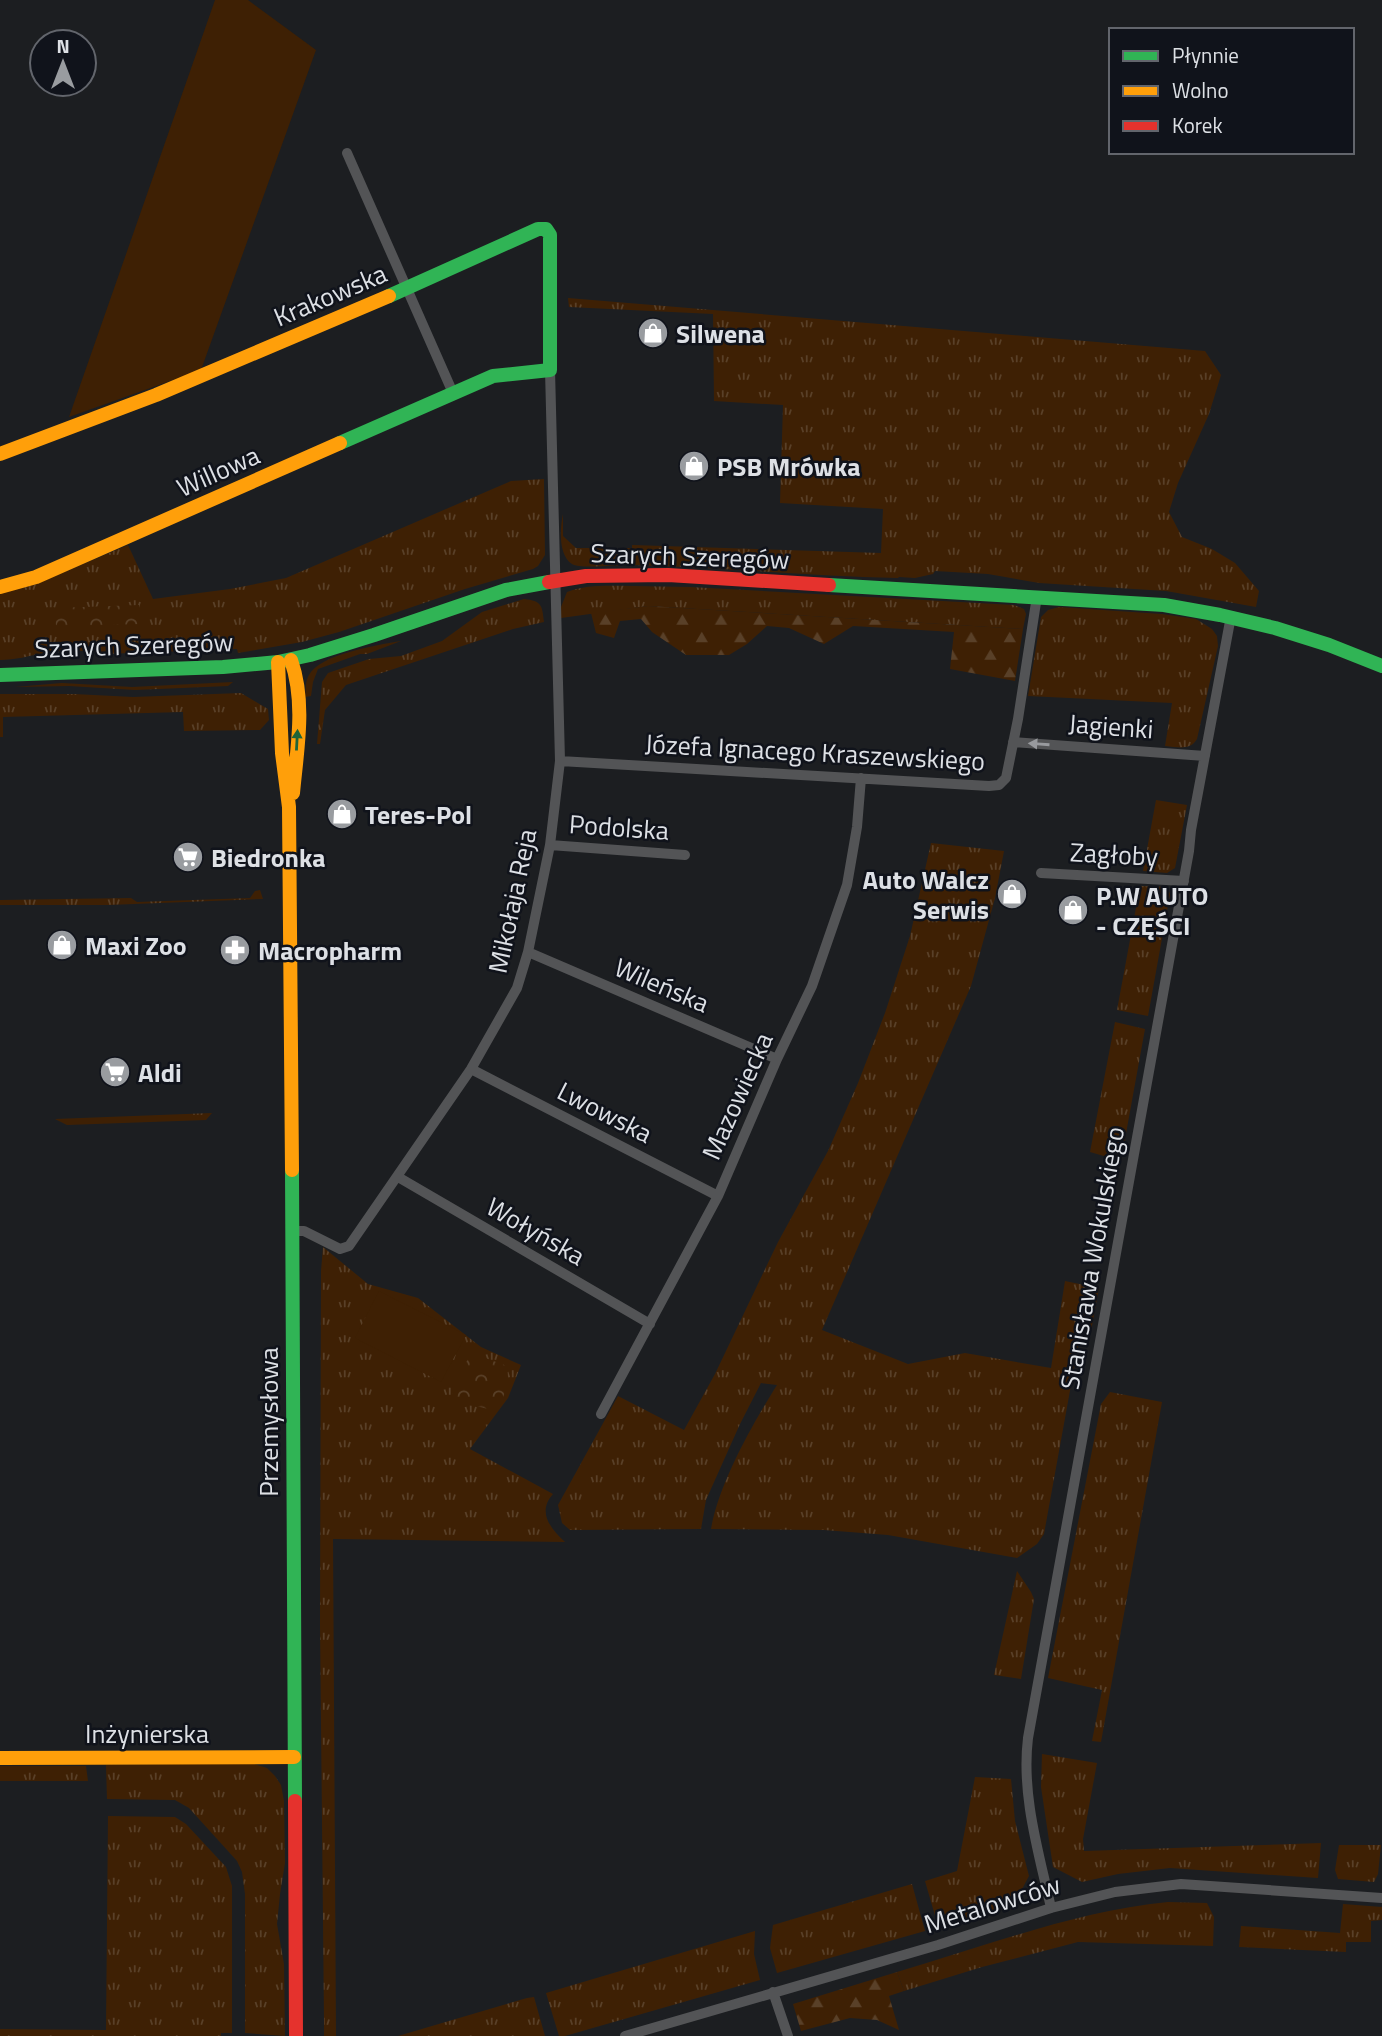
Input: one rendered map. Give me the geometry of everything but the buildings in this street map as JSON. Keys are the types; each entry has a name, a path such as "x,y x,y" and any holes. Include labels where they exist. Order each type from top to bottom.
{"main road":[{"name":"Krakowska","path":"0,454 176,387 407,289 538,229 546,229 550,235 550,370"},
{"name":"Willowa","path":"0,587 36,577 493,376 550,370"},
{"name":"Szarych Szeregów","path":"0,675 210,668 284,661 374,635 506,590 555,580 606,575 668,575 1037,596 1196,609 1273,626 1324,642 1382,666"},
{"name":"Przemysłowa","path":"284,661 282,753 289,807 296,2036"},
{"name":"Przemysłowa","path":"284,661 296,671 300,689 292,798 289,807"},
{"name":"Inżynierska","path":"0,1758 294,1757"}],"street":[{"path":"347,153 453,393"},
{"name":"Krakowska","path":"550,370 555,580"},
{"name":"Mikołaja Reja","path":"291,1231 304,1231 340,1249 349,1246 471,1069 517,988 528,952 550,845 560,761 555,580"},
{"name":"Józefa Ignacego Kraszewskiego","path":"560,761 999,785 1006,778 1037,596"},
{"name":"Stanisława Wokulskiego","path":"1052,1908 1033,1828 1027,1788 1027,1745 1231,616"},
{"name":"Jagienki","path":"1013,742 1205,756"},
{"name":"Mazowiecka","path":"601,1414 718,1196 777,1059 813,985 847,885 857,827 861,778"},
{"name":"Podolska","path":"550,845 685,855"},
{"name":"Zagłoby","path":"1041,873 1184,881"},
{"name":"Wileńska","path":"528,952 777,1059"},
{"name":"Lwowska","path":"471,1069 718,1196"},
{"name":"Wołyńska","path":"398,1177 650,1324"},
{"name":"Metalowców","path":"625,2036 939,1945 1052,1908 1115,1892 1181,1884 1382,1898"},
{"path":"773,1992 788,2036"}],"green space":[{"path":"215,0 248,0 316,50 201,370 69,417"},
{"path":"568,298 1205,351 1221,375 1209,414 1178,483 1169,512 1182,537 1212,549 1235,563 1259,591 1256,607 1166,591 1039,583 988,574 935,571 933,574 915,578 898,578 663,566 591,567 572,564 567,560 562,548 563,514 563,536 576,548 632,548 632,545 881,553 883,509 780,503 783,405 714,401 713,314 569,307"},
{"path":"544,479 545,555 533,569 339,632 302,642 238,653 237,649 105,654 67,651 0,660 0,593 36,584 128,545 153,599 230,589 286,578 511,481"},
{"path":"607,586 690,587 1014,605 1024,609 1026,614 1023,629 648,606 561,618 561,607 567,592 575,589"},
{"path":"524,599 540,605 544,622 513,629 346,685 325,710 320,744 317,744 322,682 328,673 369,659 401,656 442,641 482,612"},
{"path":"139,605 140,624 56,627 55,608"},
{"path":"648,606 1023,629 1015,681 950,669 954,632 853,626 824,644 789,628 767,626 747,644 729,655 686,655 652,632 641,619 620,621 614,638 596,633 591,613"},
{"path":"1059,607 1162,614 1196,619 1212,629 1217,636 1218,646 1194,743 1183,747 1165,746 1172,703 1028,696 1041,617 1048,610"},
{"path":"401,641 318,669 311,696 305,697 309,675 325,661 350,652"},
{"path":"233,682 228,686 135,690 69,686 15,687 62,683 132,687"},
{"path":"241,693 268,709 269,720 260,730 184,731 183,712 3,717 3,737 0,737 0,694 133,697"},
{"path":"1156,800 1187,805 1175,868 1167,873 1143,871"},
{"path":"931,843 1004,851 995,898 971,986 822,1330 908,1364 965,1353 1051,1368 1065,1281 1099,1288 1091,1331 1081,1330 1044,1534 1037,1544 1017,1558 888,1535 824,1530 711,1529 729,1474 747,1436 777,1385 761,1383 706,1500 701,1529 570,1530 562,1523 558,1505 618,1396 684,1430 715,1374 778,1242 828,1151 858,1083 885,1013 910,936"},
{"path":"1140,886 1167,887 1170,894 1148,1016 1117,1010"},
{"path":"260,890 263,899 109,905 0,905 0,900 131,898 137,902 250,898 255,891"},
{"path":"1115,1022 1145,1029 1121,1161 1090,1152"},
{"path":"212,1113 206,1120 67,1125 55,1119"},
{"path":"323,1247 368,1284 418,1298 481,1347 521,1365 508,1398 470,1449 553,1494 546,1507 547,1520 565,1542 333,1539 336,2036 324,2036 320,1624"},
{"path":"379,1291 466,1335 441,1382 355,1338"},
{"path":"472,1353 507,1366 506,1390 496,1411 451,1404 455,1384"},
{"path":"1110,1392 1162,1402 1101,1742 1092,1741 1102,1690 1048,1678 1101,1404"},
{"path":"1017,1571 1034,1599 1021,1679 994,1675"},
{"path":"1042,1754 1097,1763 1083,1839 1084,1851 1321,1843 1318,1878 1170,1868 1118,1874 1082,1882 1053,1867 1041,1787"},
{"path":"251,1763 267,1768 275,1776 281,1785 284,1801 285,1863 277,1924 284,1964 285,2036 245,2033 245,1894 242,1872 237,1861 189,1808 175,1800 107,1799 106,1765"},
{"path":"0,1766 86,1766 88,1781 0,1781"},
{"path":"975,1777 1011,1779 1015,1821 1029,1876 1014,1904 938,1926 925,1881 957,1871"},
{"path":"108,1816 175,1817 186,1824 226,1867 232,1886 232,2033 221,2033 221,2036 0,2036 0,2029 106,2030"},
{"path":"1339,1845 1381,1845 1378,1874 1374,1882 1338,1879 1335,1870"},
{"path":"912,1884 925,1931 777,1973 770,1948 773,1925"},
{"path":"1168,1902 1207,1903 1214,1917 1213,1946 1078,1942 904,1991 897,1972 1065,1921"},
{"path":"1343,1904 1382,1907 1382,1920 1371,1921 1371,1942 1346,1942 1346,1952 1239,1947 1241,1926 1340,1933"},
{"path":"755,1931 754,1954 760,1980 559,2036 546,1993"},
{"path":"897,1972 904,1991 889,1996 899,2030 877,2020 850,2018 801,2031 793,2004"},
{"path":"534,1997 545,2036 398,2036 527,1998"}],"traffic: fast":[{"path":"340,443 493,376 550,370 550,235 546,229 538,229 389,296"},
{"path":"0,675 223,667 278,662 374,635 506,590 549,582"},
{"path":"829,585 1164,605 1275,628 1382,666"},
{"path":"292,1170 295,1801"}],"traffic: slow":[{"path":"0,454 156,395 389,296"},
{"path":"0,587 36,577 340,443"},
{"path":"291,660 296,676 299,709 293,793"},
{"path":"278,662 282,753 289,807 292,1170"},
{"path":"0,1758 294,1757"}],"traffic: jam":[{"path":"549,582 586,576 668,575 829,585"},
{"path":"295,1801 296,2036"}],"place":[{"name":"Silwena","path":"653,333"},
{"name":"PSB Mrówka","path":"694,466"},
{"name":"Teres-Pol","path":"342,814"},
{"name":"Biedronka","path":"188,857"},
{"name":"Auto Walcz Serwis","path":"1012,894"},
{"name":"P.W AUTO - CZĘŚCI","path":"1073,910"},
{"name":"Maxi Zoo","path":"62,945"},
{"name":"Macropharm","path":"235,950"},
{"name":"Aldi","path":"115,1072"}]}
